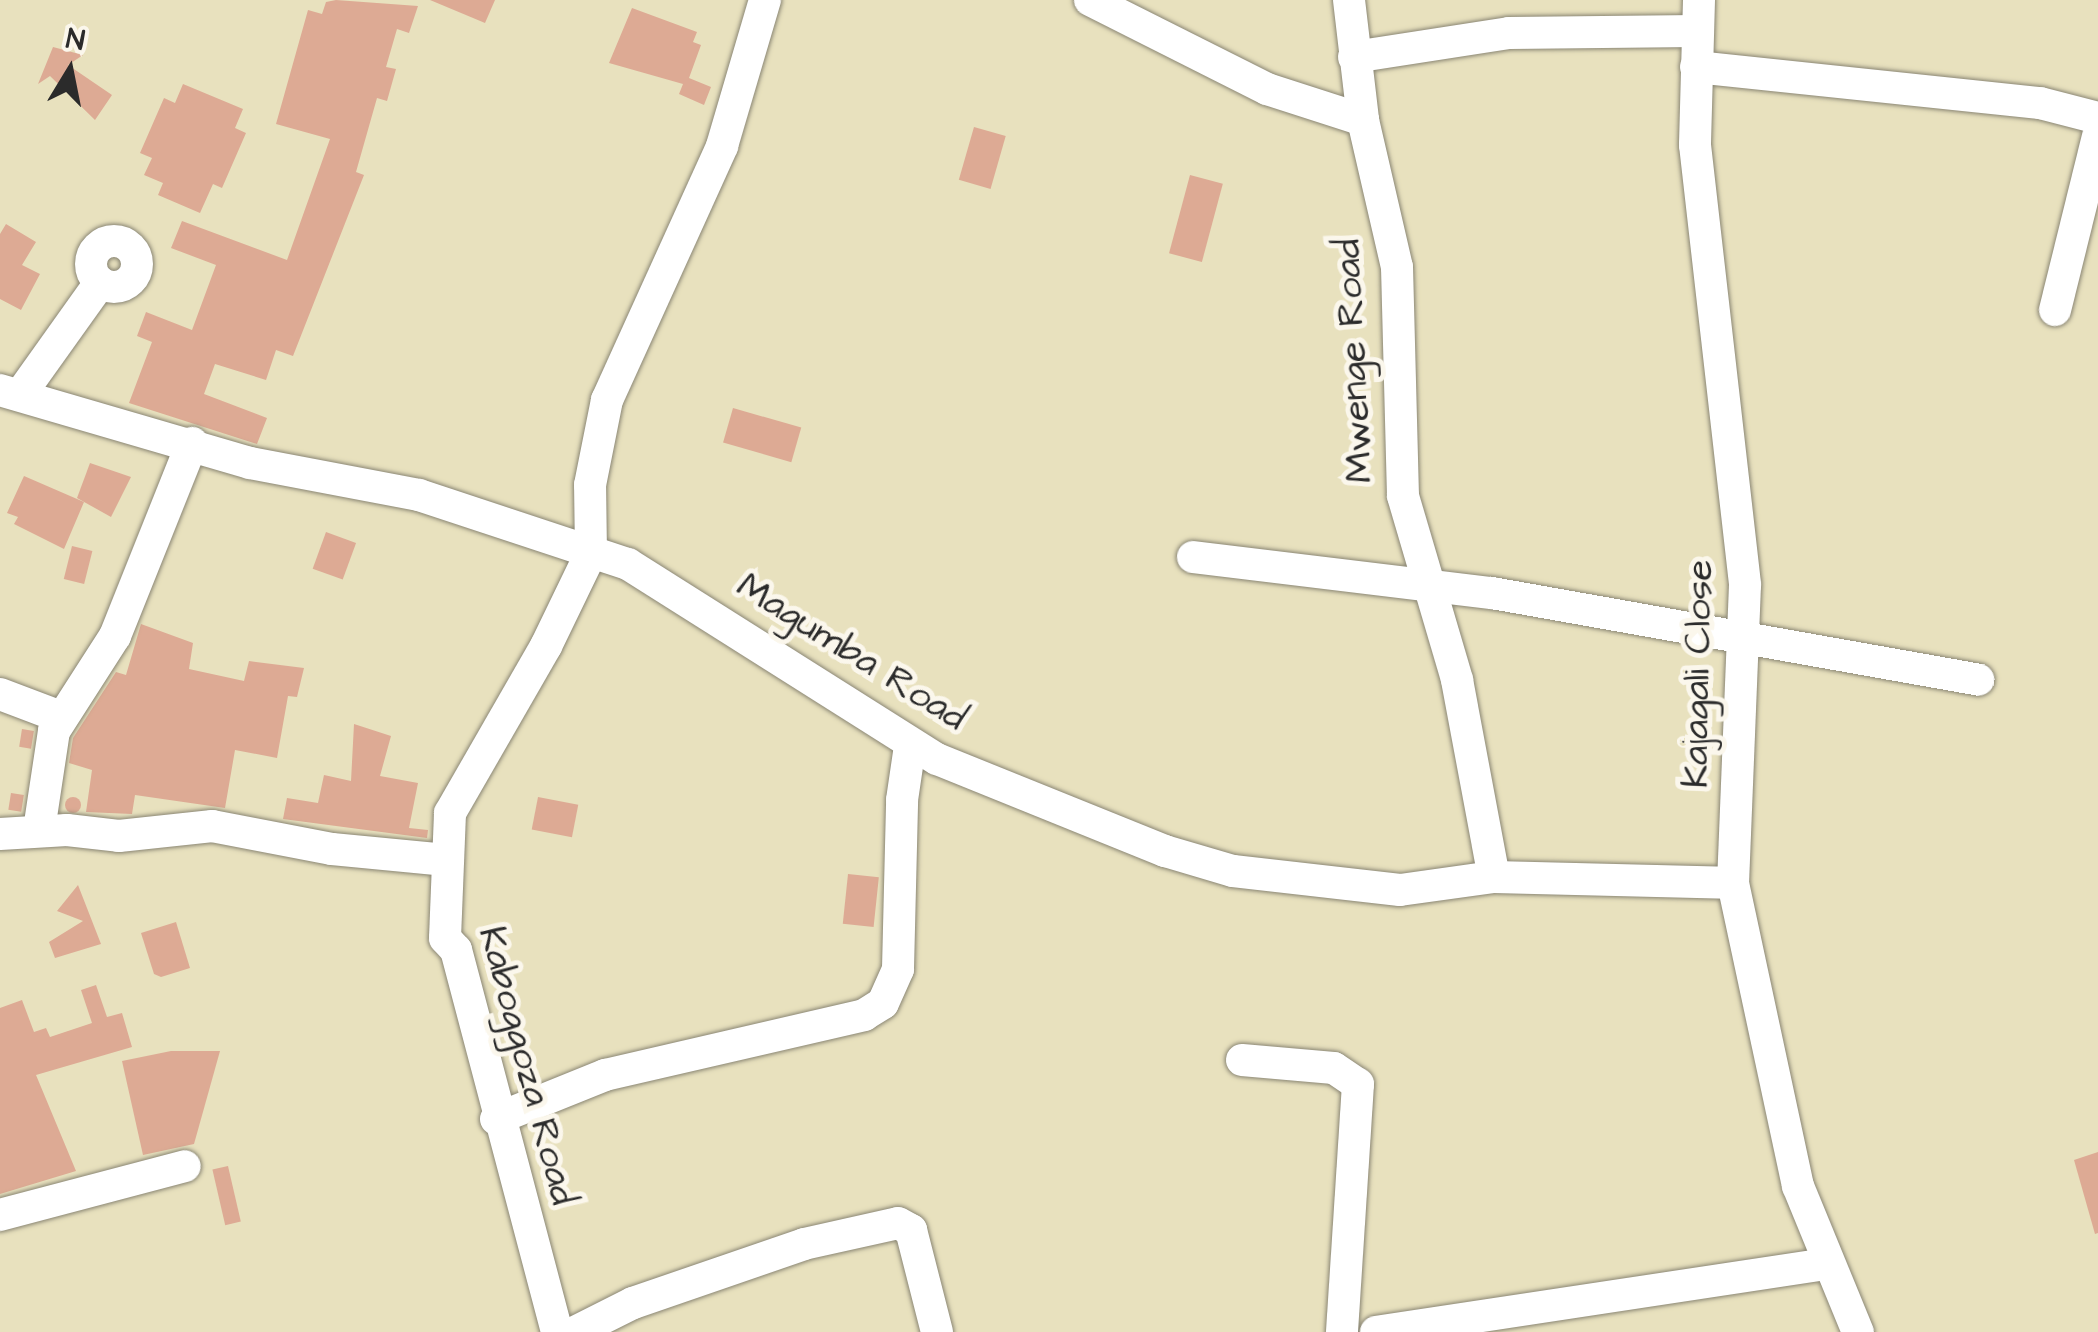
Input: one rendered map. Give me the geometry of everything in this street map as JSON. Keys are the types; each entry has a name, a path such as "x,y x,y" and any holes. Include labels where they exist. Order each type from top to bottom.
{"street":[{"path":"590,553 590,485 608,400 722,146 765,0"},
{"path":"1090,0 1267,89 1363,120"},
{"name":"Mwenge Road","path":"1349,0 1363,120 1397,267 1402,496 1425,586 1458,680 1494,876"},
{"path":"1354,57 1510,33 1698,16"},
{"name":"Kajagali Close","path":"1698,16 1695,145 1726,380 1745,635 1733,883 1790,1150 1825,1264 1858,1332"},
{"path":"1696,68 2040,103 2098,118"},
{"path":"2055,310 2098,136"},
{"path":"10,393 100,284"},
{"name":"Magumba Road","path":"10,393 250,463 419,495 664,581 910,746 1165,851 1233,872 1400,890 1494,876 1733,883"},
{"path":"40,830 42,782 61,717 115,636 192,443"},
{"name":"Kaboggoza Road","path":"558,1332 496,1119 456,950 445,938 446,860 450,812 590,553"},
{"path":"1193,557 1425,586 1745,635 1978,680"},
{"path":"0,694 61,717"},
{"path":"496,1119 605,1076 864,1014 883,1003 898,969 902,800 910,746"},
{"path":"0,834 40,830 119,836 212,826 332,850 446,860"},
{"path":"1242,1060 1334,1068 1358,1084 1342,1332"},
{"path":"0,1216 185,1166"},
{"path":"575,1332 633,1303 804,1244 898,1223 912,1230 937,1332"},
{"path":"1376,1332 1825,1264"}],"building":[{"path":"430,0 495,0 485,23"},
{"path":"326,2 418,6 409,33 397,29 386,67 396,69 387,101 377,98 356,172 364,175 293,356 276,350 266,380 215,364 204,394 267,418 257,444 129,403 152,342 137,336 146,312 192,330 216,265 171,248 182,221 287,260 330,139 276,124 308,10 322,14"},
{"path":"632,8 697,32 693,42 701,45 689,78 711,87 704,105 679,94 683,84 609,63"},
{"path":"53,47 83,55 68,65 112,95 95,120 50,76 38,84"},
{"path":"183,84 243,109 235,128 246,133 222,188 213,184 200,213 158,195 163,183 144,175 152,158 140,153 164,98 175,103"},
{"path":"974,127 1006,136 991,189 959,180"},
{"path":"1190,175 1223,184 1202,262 1169,253"},
{"path":"6,224 36,242 22,265 40,274 21,310 0,299 0,234"},
{"path":"733,408 801,428 791,462 723,443"},
{"path":"90,463 131,477 111,517 77,498"},
{"path":"24,476 84,502 64,549 14,524 18,517 7,513"},
{"path":"326,532 356,543 343,580 313,569"},
{"path":"72,546 92,551 84,584 64,579"},
{"path":"141,624 193,643 189,669 244,681 249,661 304,668 297,697 288,696 277,758 235,750 225,808 135,795 132,814 86,812 92,770 69,763 73,738 116,672 126,675"},
{"path":"354,724 391,736 380,776 418,783 409,828 428,830 427,838 283,819 287,798 318,803 324,775 351,781"},
{"path":"22,729 34,731 31,749 19,747"},
{"path":"11,793 24,795 21,812 8,810"},
{"path":"73,797 81,805 73,813 65,805"},
{"path":"538,797 578,805 572,837 532,829"},
{"path":"848,874 879,877 874,927 843,924"},
{"path":"78,885 101,944 55,958 49,942 83,921 57,911"},
{"path":"176,922 190,968 161,977 154,974 141,933"},
{"path":"96,985 107,1017 122,1013 132,1047 36,1075 76,1171 0,1194 0,1008 22,1000 34,1032 46,1028 50,1037 92,1023 81,990"},
{"path":"171,1051 220,1051 194,1144 143,1155 122,1061"},
{"path":"2098,1152 2098,1233 2095,1234 2074,1160"},
{"path":"228,1166 241,1222 225,1225 212,1170"}]}
